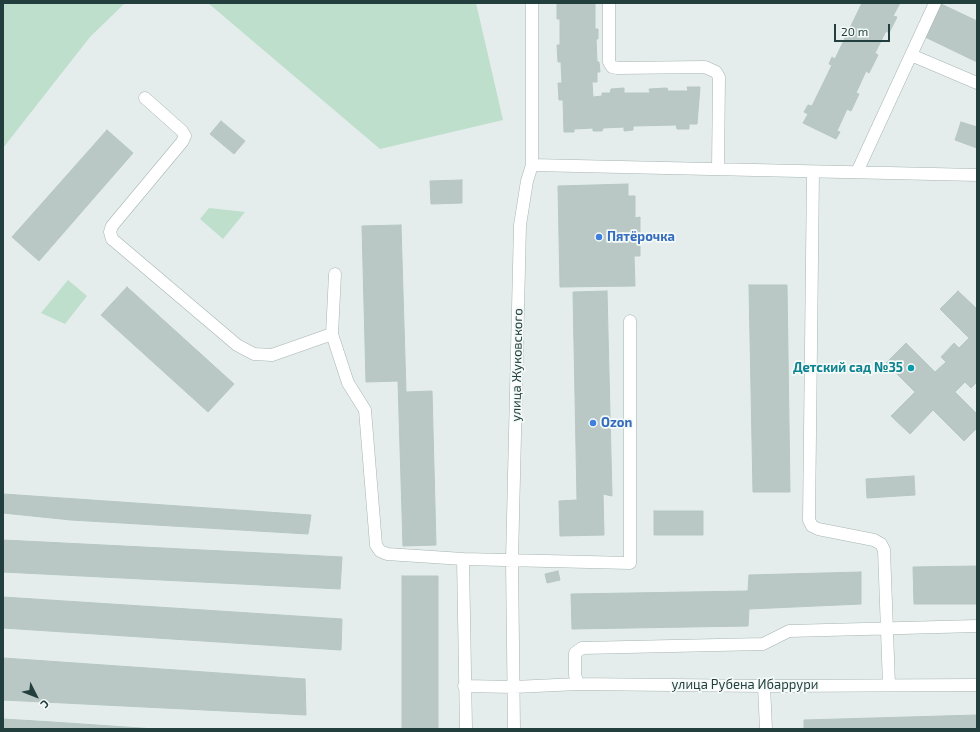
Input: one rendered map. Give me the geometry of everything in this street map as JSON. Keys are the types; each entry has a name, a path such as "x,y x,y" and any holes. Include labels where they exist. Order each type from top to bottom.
{"street":[{"name":"улица Жуковского","path":"514,729 512,560 520,225 527,181 532,165 532,3"},
{"path":"609,3 609,62 612,67 705,67 716,72 719,76 718,169"},
{"path":"857,172 935,3"},
{"path":"912,55 977,83"},
{"path":"145,98 182,131 185,136 182,142 112,226 110,232 112,239 237,345 254,354 272,355 332,334"},
{"path":"532,165 977,175"},
{"path":"813,172 809,520 812,526 818,529 874,540 881,544 884,550 889,685"},
{"path":"335,274 332,334 348,383 365,410 376,545 380,551 387,554 463,559 630,563 630,321"},
{"path":"463,559 464,686 466,729"},
{"path":"578,684 575,676 575,653 582,648 763,644 789,631 887,627 977,626"},
{"name":"улица Рубена Ибаррури","path":"464,686 514,687 578,684 764,686 977,685"},
{"path":"764,686 766,729"}],"green space":[{"path":"3,3 125,3 90,37 3,148"},
{"path":"208,3 476,3 503,120 380,149"},
{"path":"209,208 245,212 223,239 200,219"},
{"path":"68,280 87,296 65,324 41,313"}],"building":[{"path":"595,3 595,29 598,29 598,39 596,39 597,62 599,62 600,72 597,72 597,82 592,82 593,97 602,96 602,93 610,93 611,89 624,88 624,93 650,93 649,89 667,88 668,91 688,91 687,87 700,87 697,124 689,124 689,129 677,129 676,125 633,126 633,130 624,131 624,127 603,128 602,131 593,131 593,128 574,129 574,132 564,132 563,100 559,100 558,83 562,83 561,62 558,62 557,45 560,45 560,19 557,19 557,4"},
{"path":"862,3 900,3 893,16 897,17 889,33 886,31 875,53 878,55 869,73 866,71 856,93 859,94 851,111 847,109 837,131 840,132 836,139 803,123 808,114 804,112 808,105 812,106 832,65 829,64 832,57 835,59 846,36 843,35 846,29 849,30"},
{"path":"939,3 977,21 977,62 923,36"},
{"path":"221,121 245,141 234,154 210,134"},
{"path":"961,122 977,127 977,148 955,140"},
{"path":"107,130 133,153 39,261 12,237"},
{"path":"462,180 462,203 431,204 430,181"},
{"name":"Пятёрочка","path":"628,184 628,196 635,196 635,218 640,217 640,256 634,256 635,286 560,287 558,186"},
{"path":"401,225 406,392 432,391 436,545 403,546 398,381 366,382 362,226"},
{"path":"749,285 787,285 790,492 753,492"},
{"path":"127,287 234,384 208,412 101,315"},
{"path":"607,291 612,496 603,494 604,535 560,536 559,501 577,500 573,292"},
{"name":"Детский сад №35","path":"958,291 977,309 977,382 971,388 965,382 955,392 977,414 977,428 964,441 933,410 910,434 891,416 915,392 886,363 906,343 935,372 946,362 941,357 954,343 959,348 969,338 940,309"},
{"path":"914,476 915,495 867,498 866,479"},
{"path":"3,494 311,515 308,534 71,520 3,513"},
{"path":"654,511 703,511 703,535 654,535"},
{"path":"3,540 342,557 340,589 3,572"},
{"path":"977,566 977,604 914,604 913,567"},
{"path":"558,571 560,580 547,583 545,574"},
{"path":"861,572 861,604 749,609 748,626 572,629 571,594 748,591 749,575"},
{"path":"402,576 438,576 438,729 402,729"},
{"path":"3,597 342,619 341,650 3,628"},
{"path":"3,658 305,679 306,715 3,700"},
{"path":"977,715 977,729 804,729 804,720"},
{"path":"3,719 52,722 155,729 3,729"}],"place":[{"name":"Пятёрочка","path":"599,237"},
{"name":"Детский сад №35","path":"911,368"},
{"name":"Ozon","path":"593,423"}]}
